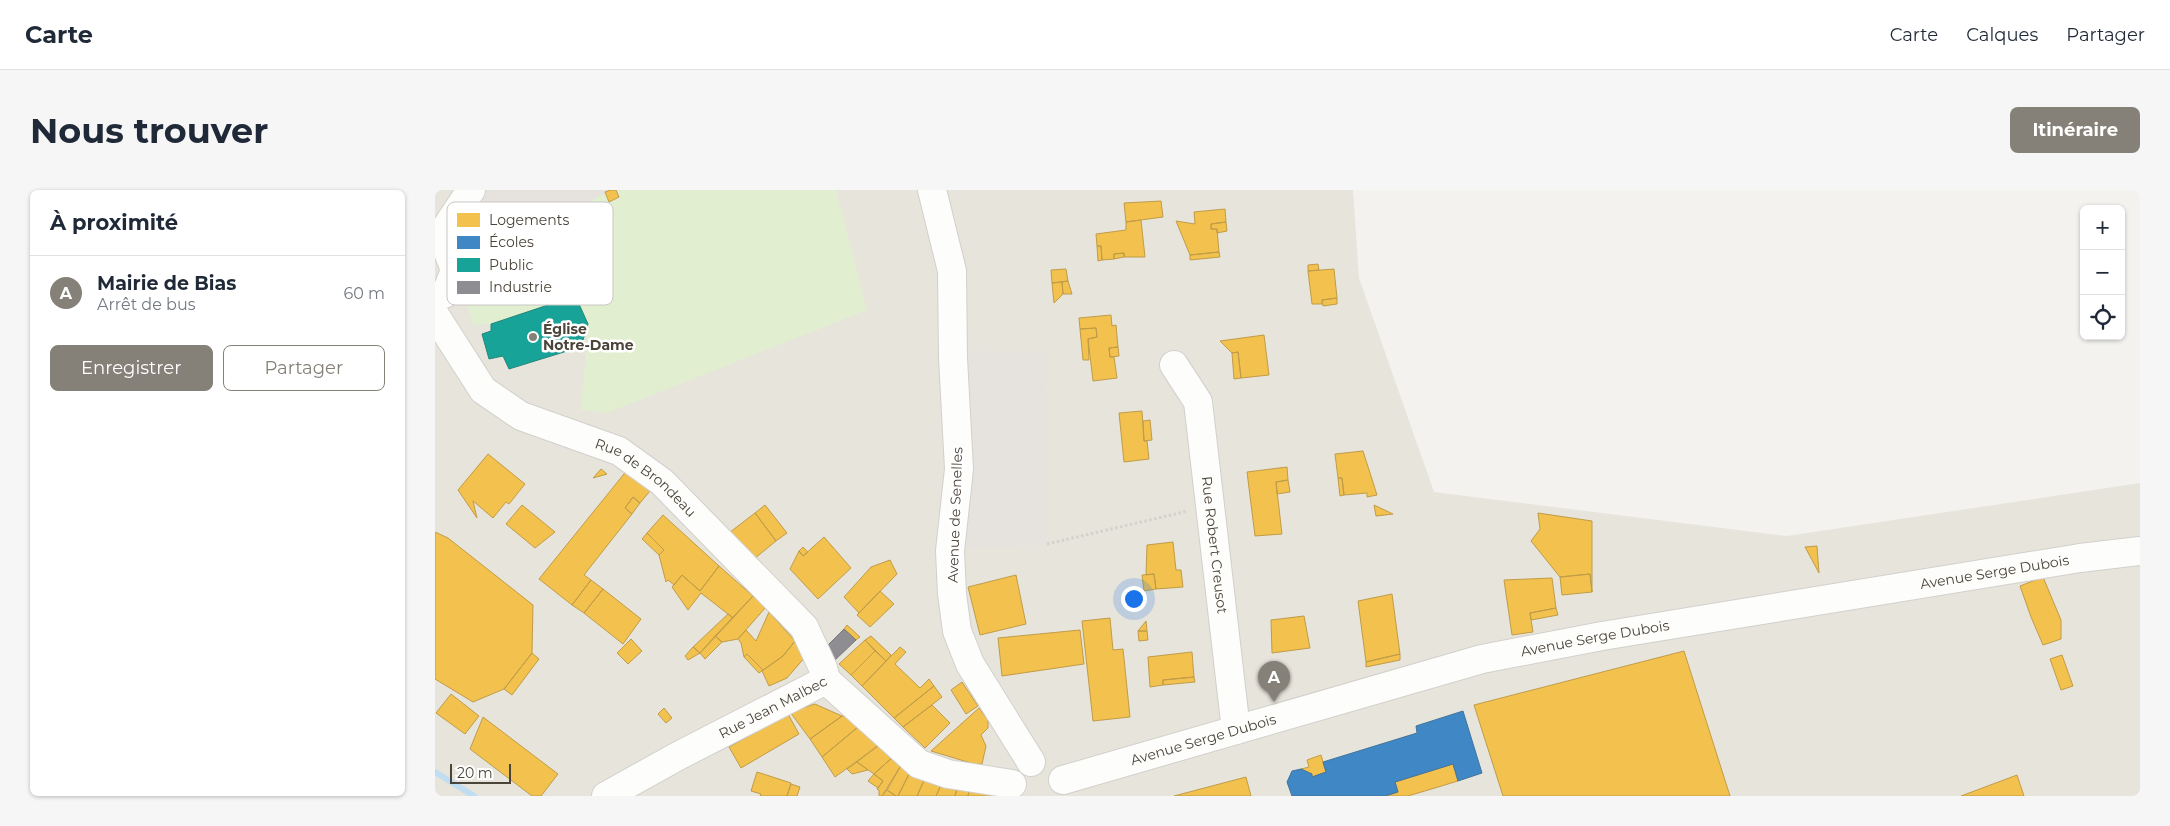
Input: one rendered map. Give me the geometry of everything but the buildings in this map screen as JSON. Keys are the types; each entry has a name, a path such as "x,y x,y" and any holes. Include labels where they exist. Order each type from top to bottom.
{"street":[{"path":"463,202 471,190"},
{"name":"Avenue de Senelles","path":"932,190 952,272 953,358 959,469 951,551 952,594 957,631 970,664 1031,762"},
{"path":"447,224 436,240 447,250"},
{"path":"435,298 446,293 447,290"},
{"name":"Rue de Brondeau","path":"435,315 483,390 521,416 619,451 662,482 804,627 823,668 826,680"},
{"name":"Rue Robert Creusot","path":"1174,366 1198,402 1236,730"},
{"name":"Avenue Serge Dubois","path":"1063,788 1236,730 1482,658 1602,636 2080,558 2140,551"},
{"name":"Rue Jean Malbec","path":"606,796 678,756 826,680 919,764 948,774 1013,790"},
{"path":"1013,790 1018,770 1031,762 1039,761 1054,766 1063,788"}],"path":[{"path":"1047,544 1210,506"}],"shaded area":[{"path":"435,190 1353,190 1359,278 1434,492 1787,536 2140,483 2140,796 435,796"},
{"path":"471,190 611,190 588,202 463,202"},
{"path":"447,226 447,258 437,241"},
{"path":"965,351 1046,353 1047,544 967,549"}],"green space":[{"path":"610,190 836,190 867,310 607,413 581,410 588,324 579,305 613,305 613,202 587,202"},
{"path":"467,305 548,305 491,324 473,325"}],"waterway":[{"path":"435,772 474,796"}],"place":[{"name":"Église Notre-Dame","path":"533,337"},
{"name":"Mairie de Bias","path":"1274,702"}]}
